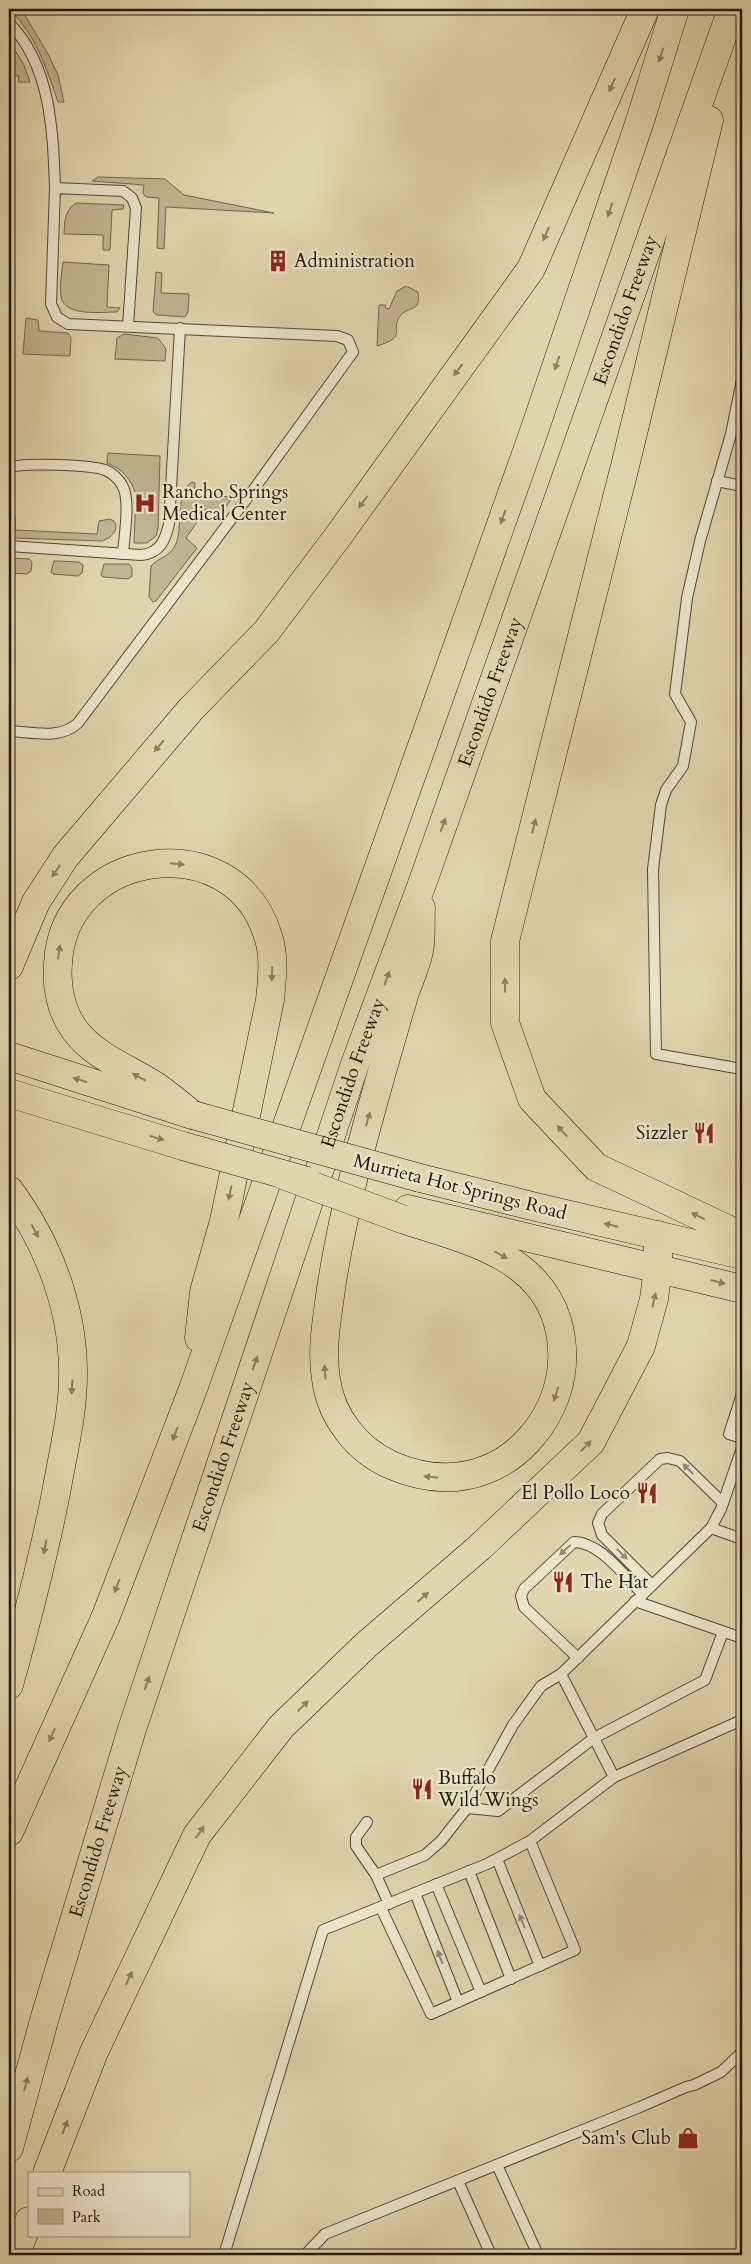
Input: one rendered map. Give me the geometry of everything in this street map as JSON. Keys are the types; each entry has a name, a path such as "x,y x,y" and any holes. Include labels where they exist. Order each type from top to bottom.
{"main road":[{"path":"9,966 36,902 65,857 191,709 266,632 345,527 530,269 645,9"},
{"path":"9,1832 106,1616 193,1389 532,437 639,124 676,9"},
{"path":"734,9 625,466 505,941 505,1023 532,1100 596,1167 742,1236"},
{"name":"Escondido Freeway","path":"9,2148 45,2017 132,1729 355,1064 422,884 734,9"},
{"path":"193,1115 157,1087 96,1052 74,1029 64,1011 58,990 58,952 71,917 85,899 112,877 131,868 150,864 179,863 200,867 232,882 246,894 256,909 268,935 271,950 270,1000 224,1221 204,1292 193,1389"},
{"path":"9,1093 283,1175 404,1214 488,1248 512,1261 538,1286 550,1301 560,1331 562,1362 560,1382 549,1411 539,1429 510,1457 485,1470 445,1478 423,1476 384,1462 367,1452 340,1419 330,1399 326,1381 324,1346 334,1269 357,1159 419,950 422,884"},
{"name":"Murrieta Hot Springs Road","path":"9,1056 193,1115 420,1178 536,1208 742,1255"},
{"path":"9,1190 24,1210 49,1257 57,1279 67,1313 73,1369 70,1420 42,1565 9,1685"},
{"name":"Murrieta Hot Springs Road","path":"404,1214 658,1268 742,1289"},
{"path":"47,2172 94,2052 197,1835 281,1727 366,1645 480,1547 591,1442 641,1346 654,1299 658,1268 658,1235"},
{"path":"15,2255 28,2223"}],"lane":[{"path":"9,23 29,51 42,81 49,108 55,188 51,304 57,317 68,324 338,336 348,340 353,352 254,489 78,723 70,730 55,733 9,731"},
{"path":"55,188 123,191 132,198 136,208 128,326"},
{"path":"9,546 123,554 151,554 160,548 166,537 169,524 180,328"},
{"path":"742,380 731,434 700,541 687,598 675,694 690,722 684,766 666,790 661,805 653,869 656,1054 742,1069"},
{"path":"9,468 13,466 43,465 84,468 104,470 116,477 123,485 126,495 123,554"},
{"path":"717,481 742,486"},
{"path":"742,1394 729,1434 742,1438"},
{"path":"376,1875 425,1855 442,1841 467,1808 513,1725 541,1686 561,1674 711,1528 723,1504 742,1448"},
{"path":"652,1585 602,1535 598,1523 602,1514 660,1459 668,1458 680,1462 723,1504"},
{"path":"711,1528 742,1539"},
{"path":"578,1658 524,1607 520,1596 524,1589 574,1542 584,1542 594,1547 639,1598 742,1638"},
{"path":"467,1808 498,1811 594,1738 705,1680 723,1632"},
{"path":"561,1674 614,1777"},
{"path":"224,2255 324,1930 497,1859 530,1841 614,1777 742,1720"},
{"path":"366,1822 356,1837 356,1846 376,1875 385,1906 431,2014 575,1950 530,1841"},
{"path":"497,1859 540,1966"},
{"path":"469,1871 511,1979"},
{"path":"436,1884 481,1992"},
{"path":"415,1893 458,2002"},
{"path":"305,2255 325,2234 694,2085 721,2072 742,2052"},
{"path":"497,2166 538,2255"},
{"path":"458,2181 491,2255"}],"green space":[{"path":"9,9 21,9 47,52 58,75 64,102 58,102 39,52 26,30"},
{"path":"9,40 24,65 30,82 18,82 19,76 9,75"},
{"path":"98,177 165,179 184,195 274,213 166,207 164,249 157,248 159,198 146,197 143,193 144,185 92,181"},
{"path":"76,203 124,205 123,209 112,210 110,250 103,250 103,235 64,234 67,213"},
{"path":"63,262 109,265 107,307 120,308 117,312 94,313 69,308 61,297"},
{"path":"156,272 162,273 161,293 189,294 188,312 185,317 157,315 153,312"},
{"path":"406,286 418,292 418,303 414,308 401,315 396,325 396,336 377,346 379,305 386,305 385,308 389,309 397,291"},
{"path":"9,294 14,294 11,343 9,343"},
{"path":"26,318 38,320 39,331 68,333 71,338 70,356 23,354"},
{"path":"124,334 158,338 166,349 165,361 115,359 117,338"},
{"path":"108,453 160,456 158,528 156,536 147,543 134,543 136,495 126,475 118,468 107,463"},
{"path":"192,482 195,483 194,494 230,497 231,484 236,485 239,490 219,515 216,516 206,509 186,538 197,548 156,601 153,602 149,597 151,566 170,553 175,546 178,539 183,494 186,487"},
{"path":"9,515 15,516 15,530 97,534 99,521 110,519 114,521 116,527 109,538 102,541 15,538 9,537"},
{"path":"9,558 29,559 32,562 31,571 27,574 9,573"},
{"path":"54,561 79,562 83,565 82,573 78,576 53,574 51,572"},
{"path":"104,564 129,564 132,568 132,576 128,579 103,577 101,575"}],"place":[{"name":"Administration","path":"278,261"},
{"name":"Rancho Springs Medical Center","path":"145,503"},
{"name":"Sizzler","path":"704,1133"},
{"name":"El Pollo Loco","path":"647,1493"},
{"name":"The Hat","path":"563,1582"},
{"name":"Buffalo Wild Wings","path":"422,1789"},
{"name":"Sam's Club","path":"688,2138"}]}
